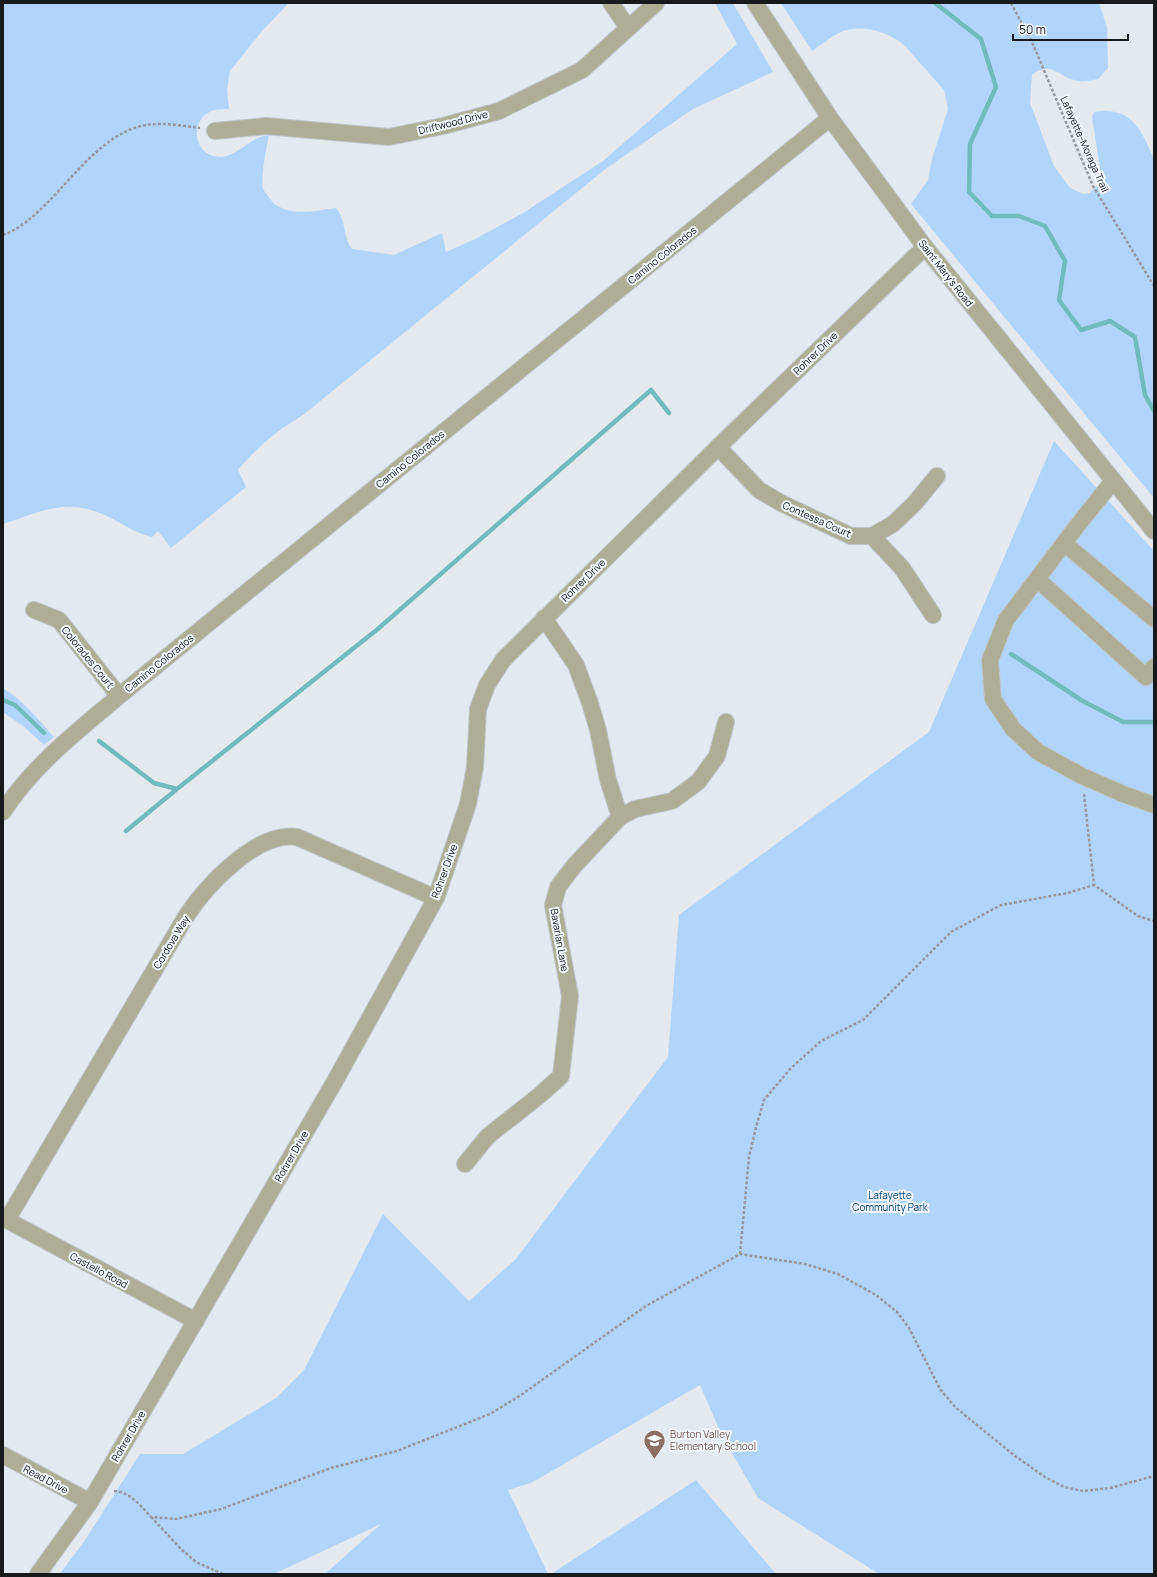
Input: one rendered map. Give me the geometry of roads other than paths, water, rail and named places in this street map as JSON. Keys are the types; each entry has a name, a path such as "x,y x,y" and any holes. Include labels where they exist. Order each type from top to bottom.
{"street":[{"path":"611,3 628,28"},
{"name":"Driftwood Drive","path":"215,131 266,126 389,137 443,126 499,111 582,70 656,3"},
{"name":"Saint Mary's Road","path":"755,3 830,118 924,248 1154,531"},
{"name":"Camino Colorados","path":"3,812 14,794 37,766 119,696 830,118"},
{"name":"Rohrer Drive","path":"38,1574 90,1502 335,1081 436,898 468,804 475,767 478,709 487,685 503,660 544,618 924,248"},
{"name":"Contessa Court","path":"718,448 759,490 781,503 851,536 872,536 893,524 914,504 937,476"},
{"path":"1113,481 1006,620 990,660 993,699 1012,729 1038,752 1082,776 1123,794 1154,805"},
{"path":"872,536 902,568 933,615"},
{"path":"1064,543 1154,619"},
{"path":"1037,579 1146,677 1154,667"},
{"name":"Colorados Court","path":"34,610 59,620 119,696"},
{"path":"544,618 578,671 590,703 608,780 620,818"},
{"name":"Bavarian Lane","path":"465,1164 488,1136 540,1095 561,1076 570,996 553,905 558,886 574,866 620,818 635,809 672,802 698,782 717,756 726,722"},
{"name":"Cordova Way","path":"5,1219 185,918 196,901 232,865 255,848 275,838 288,835 297,837 436,898"},
{"name":"Castello Road","path":"5,1219 196,1321"},
{"name":"Read Drive","path":"3,1455 90,1502"}],"waterway":[{"path":"935,3 981,39 996,87 970,144 969,192 992,216 1019,216 1045,226 1065,261 1059,300 1081,330 1110,321 1135,337 1145,395 1154,411"},
{"path":"99,741 154,783 177,789 379,628 651,390 669,413"},
{"path":"1011,654 1081,700 1123,722 1154,722"},
{"path":"3,700 15,705 44,733"},
{"path":"126,831 177,789"}],"place":[{"name":"Burton Valley Elementary School","path":"654,1460"}],"park label":[{"name":"Lafayette Community Park","path":"890,1200"}]}
